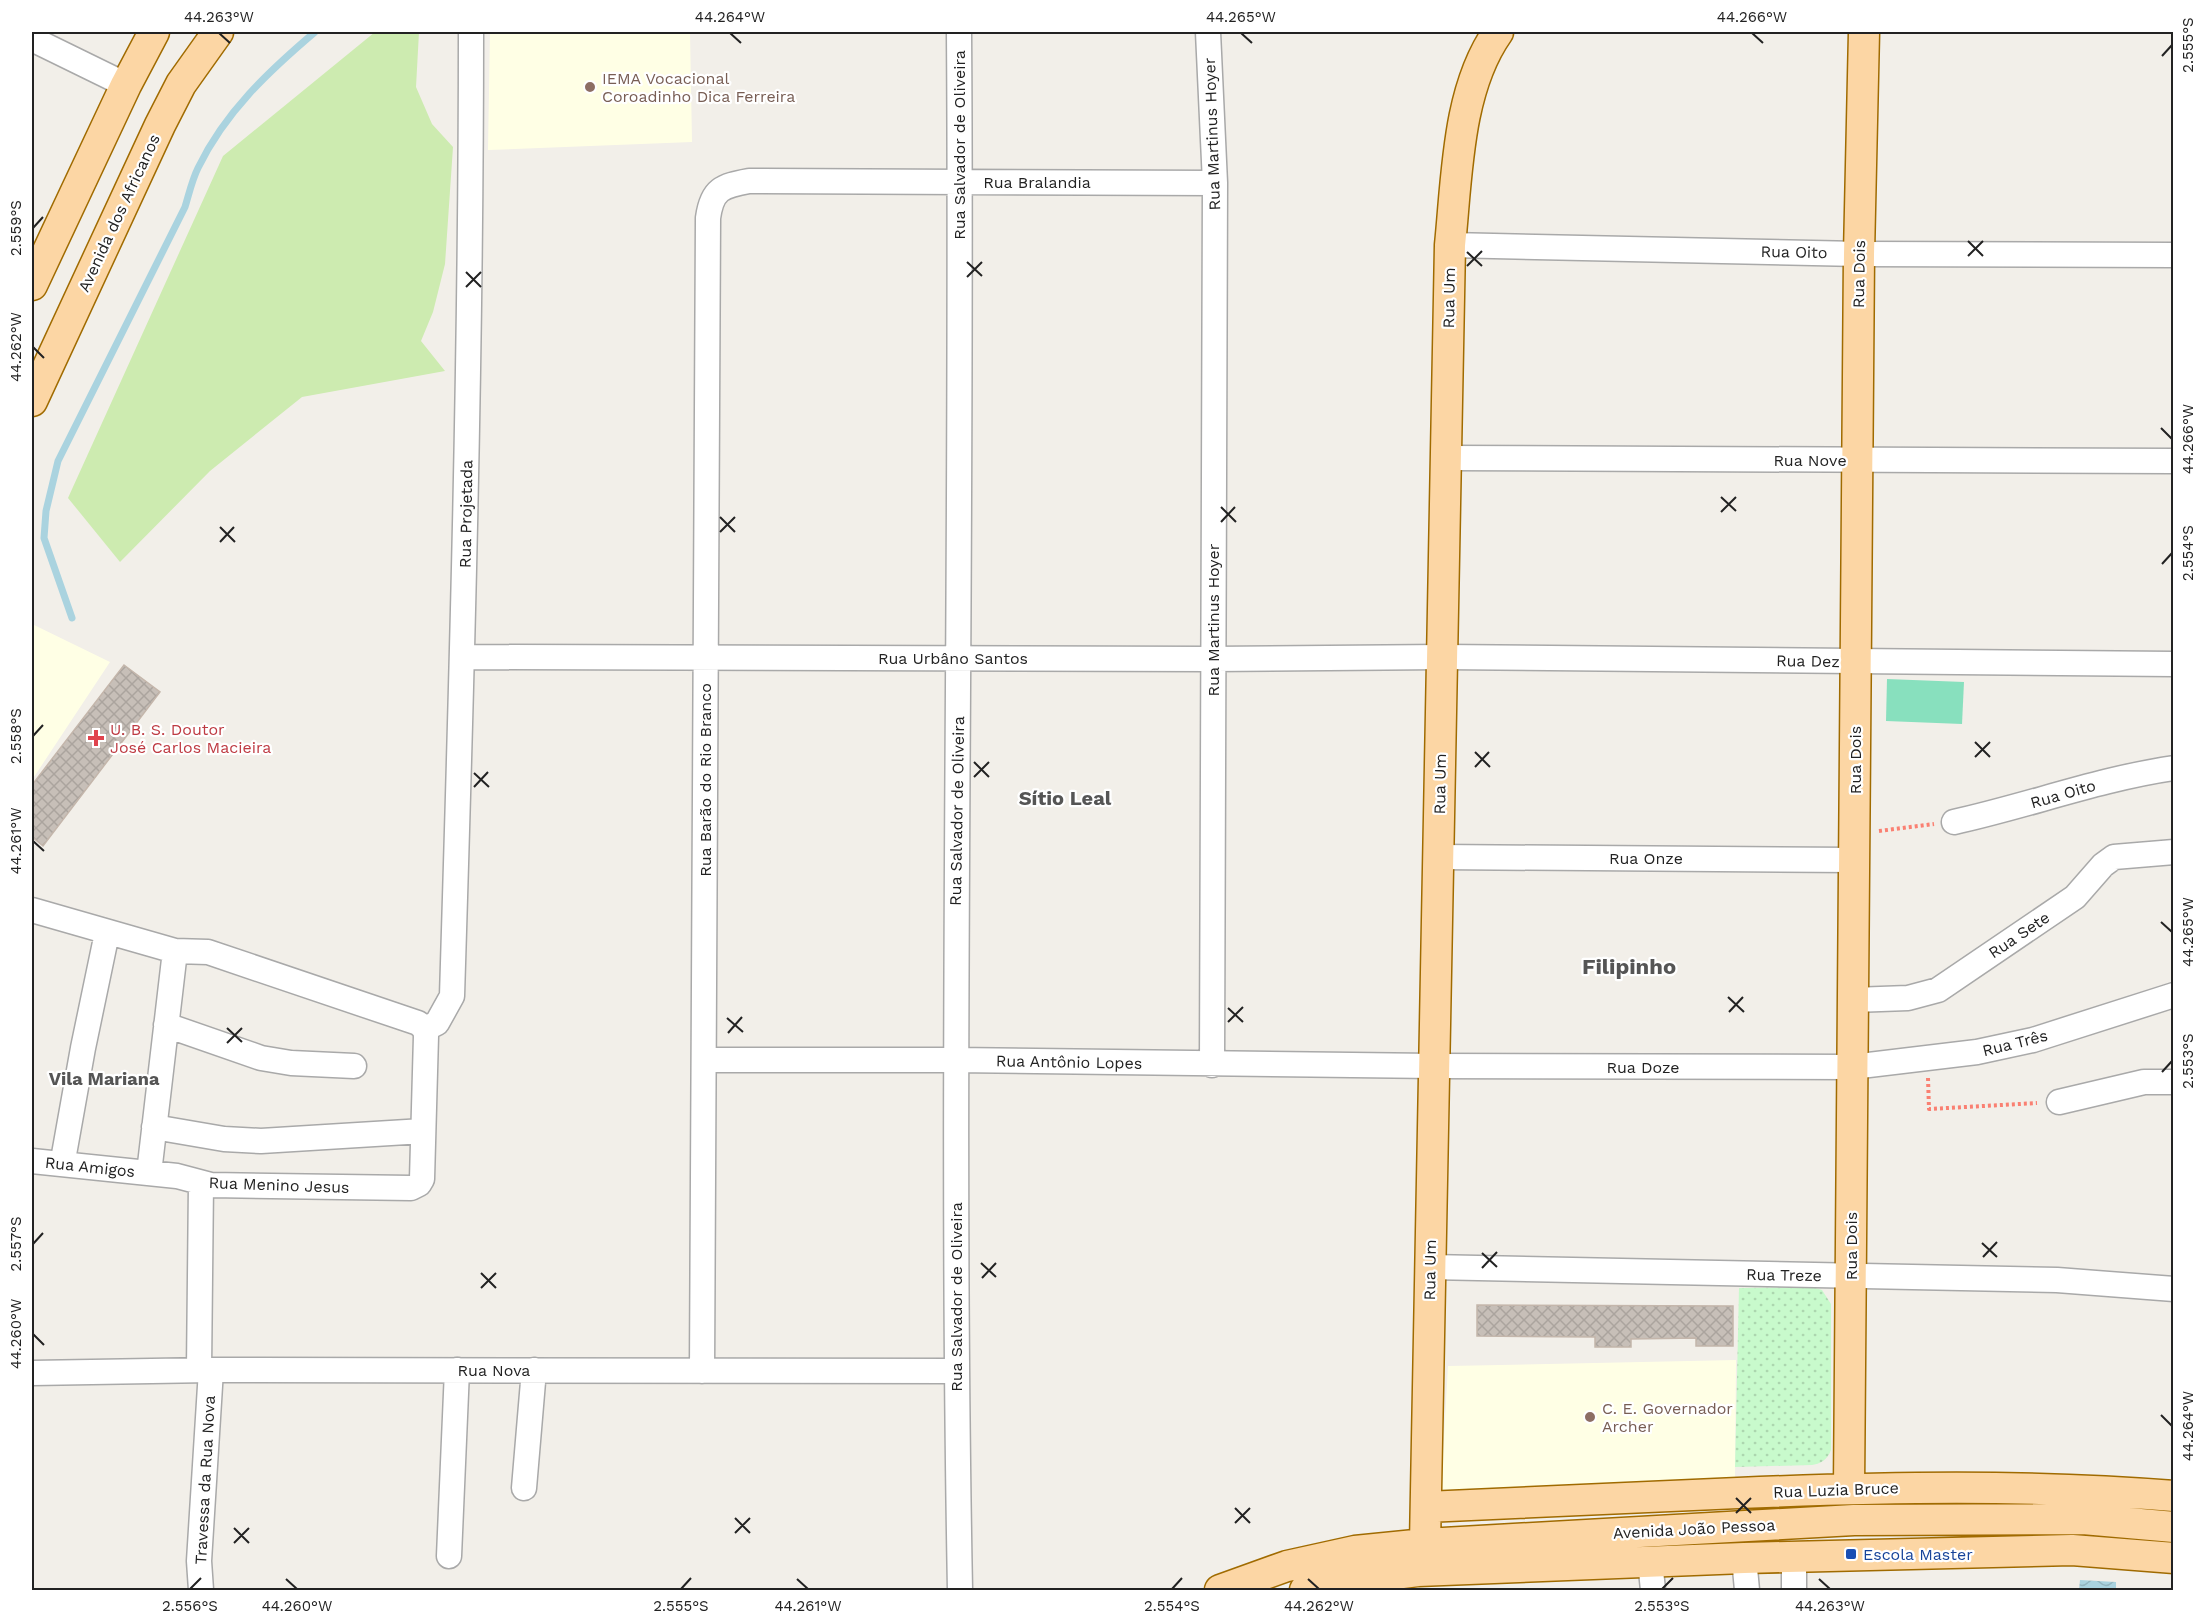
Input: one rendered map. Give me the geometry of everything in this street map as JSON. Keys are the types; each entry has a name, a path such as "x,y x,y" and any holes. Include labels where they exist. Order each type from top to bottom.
{"main road":[{"path":"32,285 126,85 154,32"},
{"name":"Avenida dos Africanos","path":"32,401 160,125 181,84 218,32"},
{"name":"Rua Um","path":"1425,1544 1450,245 1460,148 1469,97 1491,42 1498,32"},
{"name":"Rua Dois","path":"1849,1489 1859,254 1864,32"},
{"name":"Rua Luzia Bruce","path":"1426,1507 1849,1489 1965,1487 2121,1491 2174,1496"},
{"name":"Avenida João Pessoa","path":"1220,1590 1287,1566 1321,1558 1355,1551 1425,1544 1854,1521 2083,1519 2174,1527"},
{"name":"Avenida João Pessoa","path":"1305,1590 1418,1571 1650,1561 2072,1550 2174,1558"}],"street":[{"name":"Rua Projetada","path":"425,1029 437,1023 452,996 463,657 471,274 471,32"},
{"name":"Rua Salvador de Oliveira","path":"958,32 960,182 954,1060 960,1590"},
{"name":"Rua Martinus Hoyer","path":"1208,32 1215,183 1212,1065"},
{"path":"32,39 126,85"},
{"name":"Rua Bralandia","path":"717,192 729,185 749,181 1215,183"},
{"name":"Rua Barão do Rio Branco","path":"702,1371 708,218 710,202 717,192"},
{"name":"Rua Oito","path":"1450,245 1859,254 2174,255"},
{"name":"Rua Nove","path":"1446,458 2174,461"},
{"name":"Rua Urbâno Santos","path":"463,657 1212,659 1443,657"},
{"name":"Rua Dez","path":"1443,657 2174,664"},
{"name":"Rua Oito","path":"1954,822 2006,811 2130,775 2174,768"},
{"name":"Rua Onze","path":"1439,857 1854,847"},
{"name":"Rua Sete","path":"1852,1000 1908,998 1938,990 2075,897 2103,865 2114,857 2174,852"},
{"path":"32,910 175,951 208,952 418,1023 425,1029 423,1131 261,1141 224,1139 154,1127"},
{"path":"64,1163 72,1104 107,933"},
{"path":"149,1173 175,951"},
{"name":"Rua Três","path":"1852,1067 1977,1052 2033,1040 2174,995"},
{"path":"166,1025 261,1058 291,1063 354,1066"},
{"name":"Rua Antônio Lopes","path":"704,1060 954,1060 1434,1066"},
{"name":"Rua Doze","path":"1434,1066 1852,1067"},
{"path":"2059,1102 2144,1082 2174,1082"},
{"name":"Rua Menino Jesus","path":"149,1173 177,1176 211,1185 411,1188 419,1184 422,1179 423,1131"},
{"name":"Rua Amigos","path":"32,1161 64,1163 69,1167 149,1173"},
{"name":"Travessa da Rua Nova","path":"201,1183 205,1370 199,1561 201,1590"},
{"name":"Rua Treze","path":"1430,1267 2057,1280 2174,1289"},
{"name":"Rua Nova","path":"32,1373 205,1370 956,1371"},
{"path":"449,1556 457,1370"},
{"path":"524,1488 534,1370"},
{"path":"1794,1556 1794,1590"},
{"path":"1744,1558 1747,1590"},
{"path":"1650,1561 1653,1590"}],"path":[{"path":"1854,847 1954,822"},
{"path":"1926,1058 1929,1109 2059,1102"}],"shaded area":[{"name":"IEMA Vocacional Coroadinho Dica Ferreira","path":"490,32 690,32 692,142 488,150"},
{"path":"32,624 110,662 32,780"},
{"name":"C. E. Governador Archer","path":"1736,1360 1735,1478 1441,1490 1448,1366"}],"green space":[{"path":"375,32 419,32 416,87 432,124 453,147 445,264 433,312 421,341 445,371 302,397 210,471 120,562 68,498 223,156"},
{"path":"1887,679 1964,682 1962,724 1886,721"},
{"path":"1812,1287 1822,1290 1831,1304 1831,1450 1824,1460 1812,1465 1735,1467 1739,1288"}],"water":[{"path":"2080,1580 2116,1582 2116,1590 2079,1590"}],"building":[{"name":"U. B. S. Doutor José Carlos Macieira","path":"124,665 160,692 43,846 32,837 32,785"},
{"path":"1477,1305 1733,1306 1733,1346 1696,1346 1696,1338 1631,1339 1631,1347 1595,1347 1595,1337 1477,1336"}],"waterway":[{"path":"72,618 44,538 46,511 58,461 185,207 192,182 209,148 249,94 315,32"}],"place":[{"name":"IEMA Vocacional Coroadinho Dica Ferreira","path":"590,87"},
{"name":"U. B. S. Doutor José Carlos Macieira","path":"96,738"},
{"name":"C. E. Governador Archer","path":"1590,1417"},
{"name":"Escola Master","path":"1851,1554"}],"district":[{"name":"Sítio Leal","path":"1065,798"},
{"name":"Filipinho","path":"1629,966"},
{"name":"Vila Mariana","path":"104,1078"}]}
